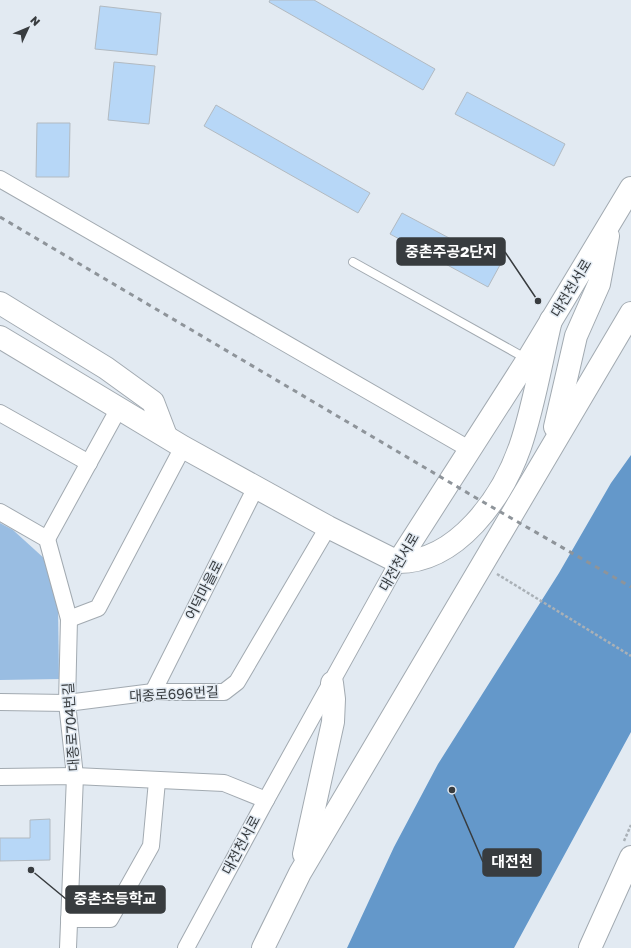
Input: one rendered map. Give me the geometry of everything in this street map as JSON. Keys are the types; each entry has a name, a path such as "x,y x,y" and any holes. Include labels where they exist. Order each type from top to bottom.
{"main road":[{"name":"대전천서로","path":"398,562 528,359 631,188"},
{"path":"548,452 565,388 576,336 599,284 610,222"},
{"path":"0,303 106,368 153,402 174,442"},
{"path":"263,948 300,873 631,313"},
{"path":"0,337 174,442 328,527 398,562 414,562 433,555 457,541 482,516 505,480 520,447 551,320"},
{"path":"300,873 333,722 334,699 332,683"},
{"path":"594,938 631,857"},
{"path":"594,938 631,891"}],"street":[{"path":"0,179 469,449"},
{"path":"0,512 47,539 119,408"},
{"path":"0,413 89,463"},
{"path":"69,619 98,608 174,442"},
{"name":"어덕마을로","path":"153,692 256,487"},
{"name":"대종로696번길","path":"0,702 66,703 153,692 224,692 238,682 328,527"},
{"name":"대종로704번길","path":"47,539 69,619 66,703 75,776 68,948"},
{"name":"대전천서로","path":"186,948 398,562"},
{"path":"0,777 75,776 224,783 266,800"},
{"path":"69,919 110,919 152,846 157,781"}],"lane":[{"path":"353,262 528,359"}],"path":[{"path":"491,570 631,656"}],"shaded area":[{"path":"631,455 631,732 514,948 347,948 394,847 438,764 559,573 611,483"},
{"path":"0,523 13,530 46,560 58,606 59,679 0,680"}],"building":[{"path":"270,0 314,0 435,69 423,90 269,2"},
{"path":"100,6 161,13 157,55 95,49"},
{"path":"114,62 155,66 149,124 108,120"},
{"path":"467,92 565,144 554,166 455,114"},
{"path":"216,105 370,193 358,213 204,126"},
{"path":"37,123 70,123 69,177 36,177"},
{"path":"402,213 500,265 488,287 390,234"},
{"path":"50,819 50,860 0,861 0,838 30,838 30,820"}],"railway":[{"path":"0,217 478,499 631,587"}],"place":[{"name":"중촌주공2단지","path":"538,301"},
{"name":"대전천","path":"452,790"},
{"name":"중촌초등학교","path":"31,870"}]}
